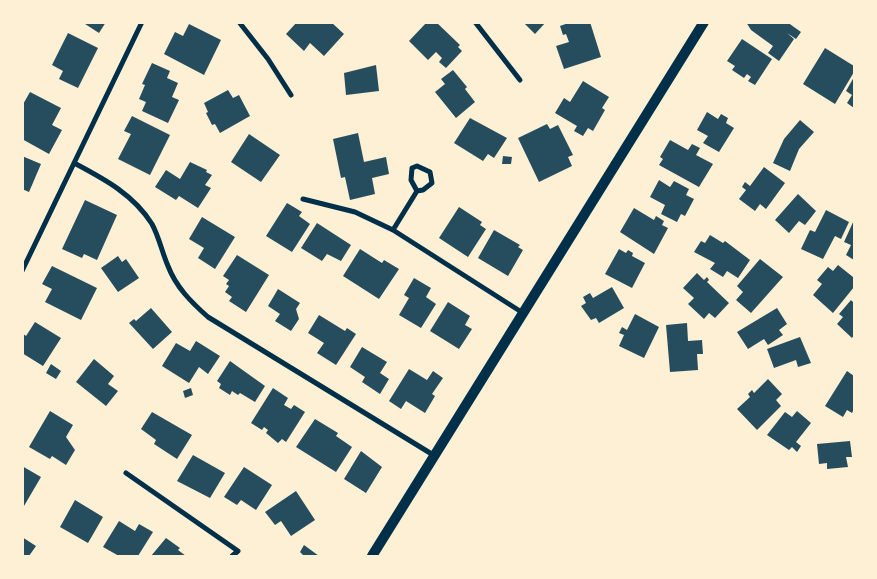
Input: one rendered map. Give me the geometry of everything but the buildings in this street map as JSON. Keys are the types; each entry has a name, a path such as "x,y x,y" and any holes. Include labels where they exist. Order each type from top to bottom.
{"main road":[{"path":"372,556 704,22"}],"street":[{"path":"22,271 142,22"},
{"path":"239,22 268,59 291,95"},
{"path":"475,22 520,80"},
{"path":"74,163 107,180 128,195 142,210 152,225 178,286 208,317 435,456"},
{"path":"392,230 417,191 428,187 432,183 430,172 417,166 412,168 410,173 417,191"},
{"path":"303,199 355,212 392,230 523,313"},
{"path":"126,473 238,551 232,556"}]}
